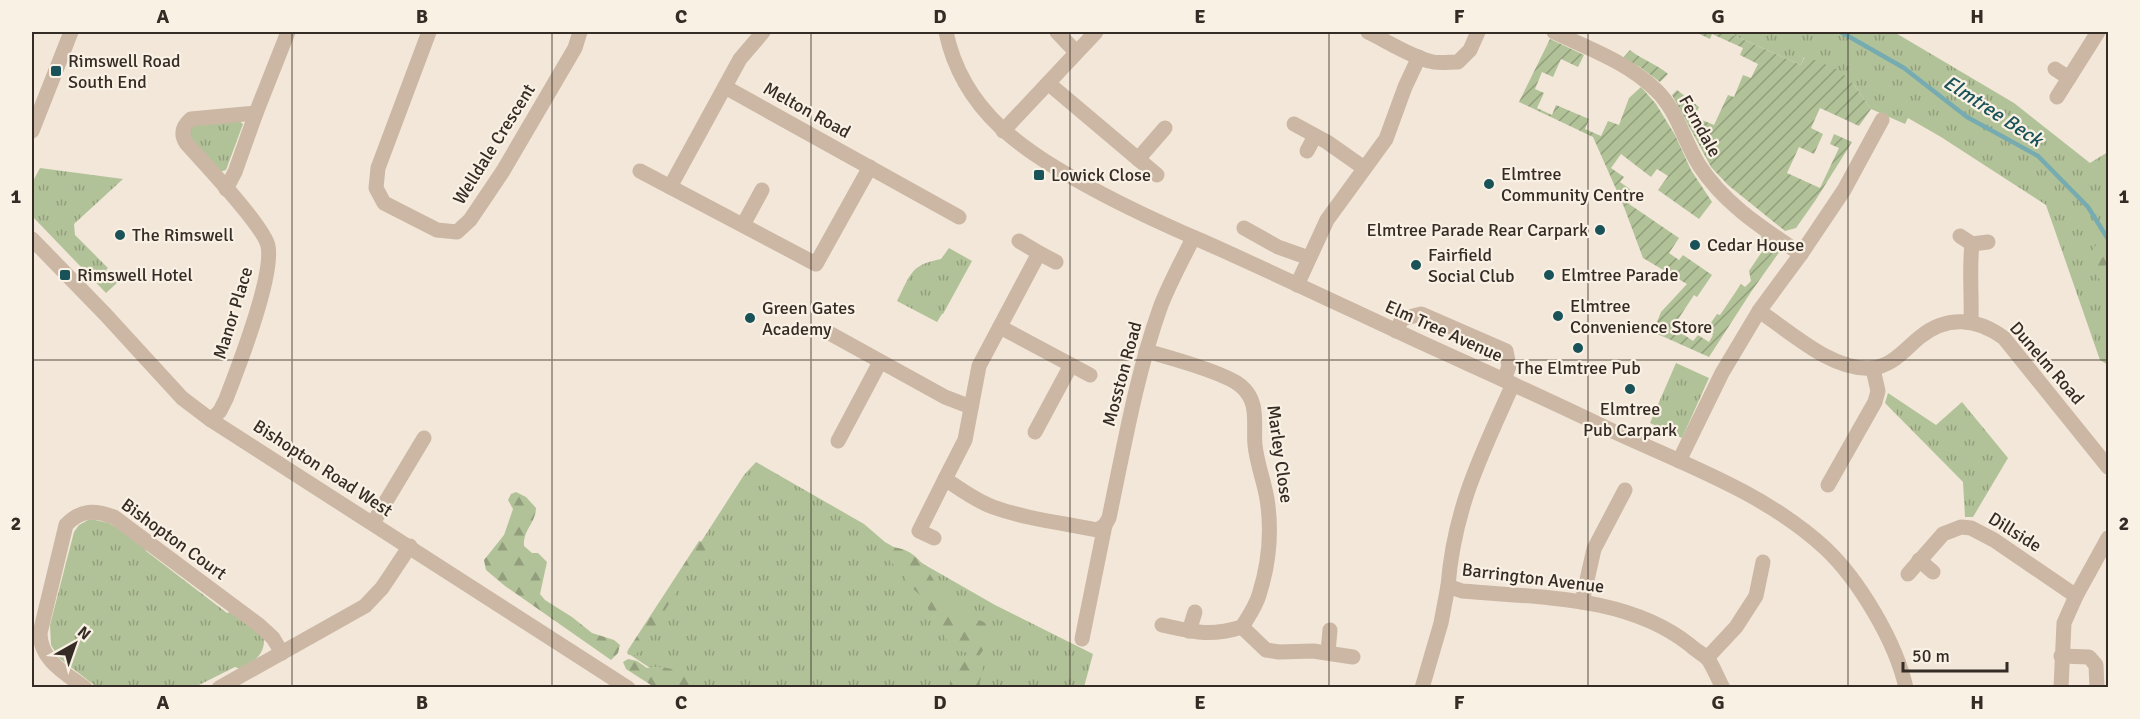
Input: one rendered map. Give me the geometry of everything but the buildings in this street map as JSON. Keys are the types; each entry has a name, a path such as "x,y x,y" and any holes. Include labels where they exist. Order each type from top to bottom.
{"street":[{"path":"32,131 72,32"},
{"path":"226,189 235,172 288,32"},
{"name":"Welldale Crescent","path":"429,32 378,168 376,188 384,203 437,230 457,232 470,220 503,171 575,48 580,32"},
{"path":"670,187 747,49 763,32"},
{"name":"Elm Tree Avenue","path":"946,32 954,63 983,110 1003,131 1046,164 1193,238 1679,461 1747,494 1800,528 1826,549 1854,580 1873,609 1889,642 1906,687"},
{"path":"1058,32 1076,52"},
{"path":"1003,131 1096,32"},
{"path":"1368,32 1430,62 1458,62 1470,50 1478,32"},
{"name":"Ferndale","path":"1554,32 1607,56 1642,77 1659,92 1672,112 1697,163 1713,186 1757,224 1802,254"},
{"path":"2056,97 2098,32"},
{"path":"1297,285 1327,219 1386,139 1419,57"},
{"path":"2055,69 2069,78"},
{"path":"1048,83 1157,175"},
{"name":"Melton Road","path":"725,87 959,217"},
{"name":"Manor Place","path":"212,420 220,411 231,387 264,287 269,262 268,245 263,234 182,136 183,130 191,119 256,113"},
{"path":"1679,461 1722,374 1759,311 1802,254 1844,190 1882,120"},
{"path":"1294,124 1364,168"},
{"path":"1138,159 1165,128"},
{"path":"1307,151 1315,136"},
{"path":"640,171 816,264 870,167"},
{"path":"743,225 762,190"},
{"path":"1244,228 1278,247 1309,258"},
{"name":"Mosston Road","path":"1082,639 1101,528 1109,518 1146,351 1161,305 1193,238"},
{"name":"Bishopton Road West","path":"32,239 182,398 212,420 628,687"},
{"path":"1759,311 1818,352 1839,363 1873,369 1886,365 1935,327 1947,322 1971,321 1973,294 1966,240 1988,242"},
{"path":"1019,241 1056,262"},
{"path":"934,538 920,531 965,440 980,366 1039,253"},
{"path":"1396,331 1402,319 1421,314 1506,351 1509,382"},
{"name":"Dunelm Road","path":"1971,321 1994,330 2004,338 2109,467"},
{"path":"1000,327 1090,375"},
{"path":"831,334 945,397 971,407"},
{"name":"Marley Close","path":"1146,351 1240,384 1252,398 1256,422 1255,443 1267,498 1270,529 1267,564 1259,597 1242,627"},
{"path":"838,441 880,362"},
{"path":"1035,432 1071,364"},
{"path":"1828,485 1875,402 1878,391 1873,369"},
{"name":"Barrington Avenue","path":"1509,382 1462,507 1451,552 1448,586 1462,591 1582,602 1623,611 1659,624 1707,658 1723,687"},
{"path":"373,523 424,438"},
{"path":"945,479 991,507 1014,514 1101,528"},
{"path":"1582,602 1594,549 1625,490"},
{"name":"Bishopton Court","path":"85,687 47,658 40,641 66,525 73,518 85,512 100,512 114,517 259,625 273,638 282,653"},
{"name":"Dillside","path":"1908,574 1943,534 1961,527 1971,528 1994,540 2076,596"},
{"path":"2061,687 2064,623 2076,596 2109,538"},
{"path":"219,687 365,606 382,588 410,546"},
{"path":"1920,560 1933,572"},
{"path":"1707,658 1736,627 1756,596 1763,562"},
{"path":"1422,687 1442,623 1448,586"},
{"path":"1189,631 1195,612"},
{"path":"1162,625 1203,634 1221,633 1242,627 1266,650 1328,652 1353,657"},
{"path":"1328,652 1330,630"},
{"path":"2061,656 2089,657 2096,666 2097,687"}],"green space":[{"path":"1695,32 1726,32 1801,65 1805,56 1839,70 1854,85 1871,109 1859,126 1820,108 1811,128 1823,134 1814,154 1799,147 1787,173 1820,188 1839,148 1830,144 1834,134 1852,142 1796,228 1785,231 1728,185 1711,167 1672,95 1677,90 1699,107 1695,117 1714,125 1728,95 1734,97 1743,75 1751,78 1758,64 1740,55 1743,48 1712,34 1710,39"},
{"path":"1726,32 1894,32 2014,103 2090,163 2108,152 2108,365 2100,360 2046,205 1908,118 1905,124 1871,109 1854,85 1804,57 1801,65"},
{"path":"1550,39 1584,55 1578,67 1561,59 1553,77 1542,72 1535,89 1544,93 1537,108 1552,115 1556,105 1589,119 1585,129 1601,136 1608,121 1619,125 1629,98 1641,87 1656,104 1675,135 1691,170 1712,202 1699,219 1658,190 1668,176 1657,169 1651,177 1621,154 1611,168 1624,177 1620,182 1635,193 1629,204 1679,238 1669,253 1679,260 1683,255 1712,275 1697,297 1694,295 1673,327 1693,341 1698,335 1709,342 1713,335 1706,330 1717,314 1720,315 1741,284 1745,287 1751,281 1749,271 1765,247 1755,240 1769,232 1785,244 1709,357 1653,332 1661,312 1687,284 1643,258 1624,207 1593,137 1519,102"},
{"path":"1630,50 1668,74 1660,82 1623,58"},
{"path":"238,120 243,124 226,170 219,172 189,139 189,128 192,125"},
{"path":"40,168 123,179 74,224 75,235 108,268 106,270 118,282 106,293 32,216 32,183"},
{"path":"2108,229 2108,292 2086,259"},
{"path":"949,248 972,261 937,322 897,301 913,272 923,264 941,259"},
{"path":"1676,363 1709,378 1682,438 1650,423"},
{"path":"1888,393 1936,425 1962,402 2008,458 1973,517 1965,517 1963,482 1885,403"},
{"path":"756,462 864,524 885,542 995,605 1093,654 1084,687 680,688 629,654 744,475"},
{"path":"516,492 526,497 536,508 534,519 525,535 524,546 532,553 538,553 547,562 540,594 545,600 592,633 614,640 620,645 618,653 611,660 505,586 486,570 484,560 504,535 513,509 508,500 511,494"},
{"path":"90,519 109,523 144,544 146,551 227,613 233,611 264,638 263,649 258,657 240,669 235,667 195,687 98,688 59,658 51,645 50,625 74,532 79,525"},
{"path":"699,541 708,543 707,548 684,579 642,648 635,655 629,655 628,650"},
{"path":"890,548 905,550 922,563 956,611 989,624 993,628 993,636 979,656 953,649 921,596 888,559"},
{"path":"628,659 637,661 647,668 662,667 677,671 704,687 654,687 626,669 623,662"},
{"path":"960,661 977,662 983,667 979,687 949,687 952,672"}],"waterway":[{"name":"Elmtree Beck","path":"1841,32 1904,68 1967,117 2038,156 2088,207 2108,239"}],"place":[{"name":"Rimswell Road South End","path":"56,71"},
{"name":"Lowick Close","path":"1039,175"},
{"name":"Elmtree Community Centre","path":"1489,184"},
{"name":"Elmtree Parade Rear Carpark","path":"1600,230"},
{"name":"The Rimswell","path":"120,235"},
{"name":"Cedar House","path":"1695,245"},
{"name":"Fairfield Social Club","path":"1416,265"},
{"name":"Rimswell Hotel","path":"65,275"},
{"name":"Elmtree Parade","path":"1549,275"},
{"name":"Elmtree Convenience Store","path":"1558,316"},
{"name":"Green Gates Academy","path":"750,318"},
{"name":"The Elmtree Pub","path":"1578,348"},
{"name":"Elmtree Pub Carpark","path":"1630,389"}]}
